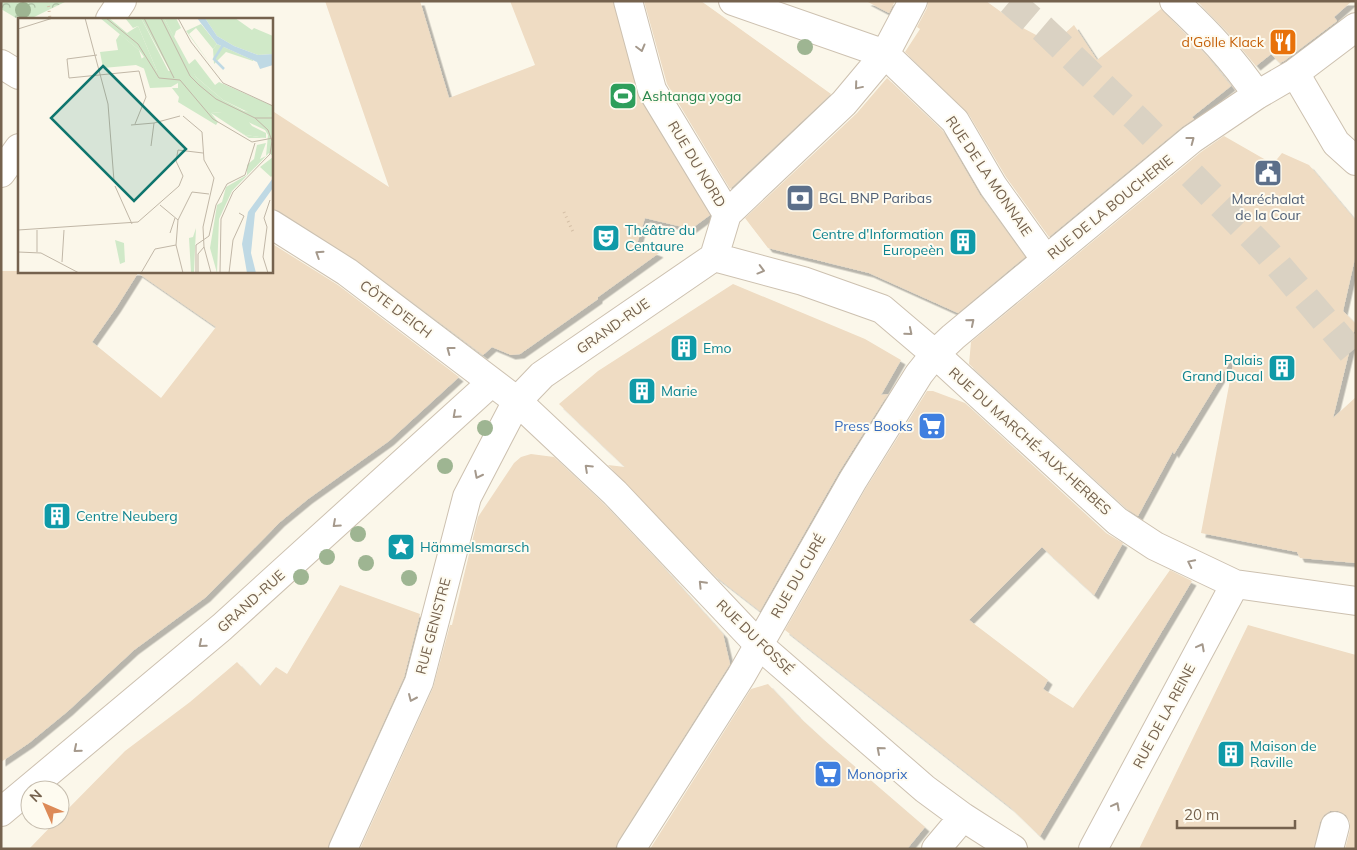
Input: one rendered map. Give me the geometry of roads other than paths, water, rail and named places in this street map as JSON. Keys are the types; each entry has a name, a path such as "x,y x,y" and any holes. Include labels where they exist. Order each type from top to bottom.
{"street":[{"path":"111,18 122,1"},
{"name":"RUE DU NORD","path":"628,1 652,90 727,214"},
{"path":"733,1 884,54"},
{"path":"714,257 727,214 844,103 884,54 913,1"},
{"path":"1174,1 1197,22 1240,69 1257,96"},
{"name":"RUE DE LA BOUCHERIE","path":"935,354 1192,139 1295,73 1356,27"},
{"name":"RUE DE LA MONNAIE","path":"884,54 955,121 993,186 1046,260"},
{"path":"1,64 18,73"},
{"path":"1295,73 1336,143 1356,161"},
{"path":"1,173 18,149"},
{"name":"CÔTE D'EICH","path":"272,225 346,272 516,401"},
{"name":"RUE DU MARCHÉ-AUX-HERBES","path":"714,257 803,281 882,309 935,354 1117,520 1155,546 1235,584 1356,601"},
{"name":"GRAND-RUE","path":"516,401 542,375 714,257"},
{"name":"RUE DU CURÉ","path":"631,849 707,731 853,480 919,374 935,354"},
{"name":"GRAND-RUE","path":"1,812 222,627 492,382"},
{"name":"RUE DU FOSSÉ","path":"516,401 615,493 759,644 925,790 1013,849"},
{"name":"RUE GENISTRE","path":"343,849 419,682 467,497 516,401"},
{"name":"RUE DE LA REINE","path":"1093,849 1235,584"},
{"path":"936,849 963,817"}],"tunnel":[{"path":"1010,1 1043,29 1138,120 1266,251 1356,357"}],"place":[{"name":"d'Gölle Klack","path":"1283,42"},
{"name":"Ashtanga yoga","path":"623,96"},
{"name":"Maréchalat de la Cour","path":"1268,173"},
{"name":"BGL BNP Paribas","path":"800,198"},
{"name":"Théâtre du Centaure","path":"606,238"},
{"name":"Centre d'Information Europeèn","path":"963,242"},
{"name":"Emo","path":"684,348"},
{"name":"Palais Grand Ducal","path":"1282,368"},
{"name":"Marie","path":"642,391"},
{"name":"Press Books","path":"932,426"},
{"name":"Centre Neuberg","path":"57,516"},
{"name":"Hämmelsmarsch","path":"401,547"},
{"name":"Maison de Raville","path":"1231,754"},
{"name":"Monoprix","path":"828,774"}]}
